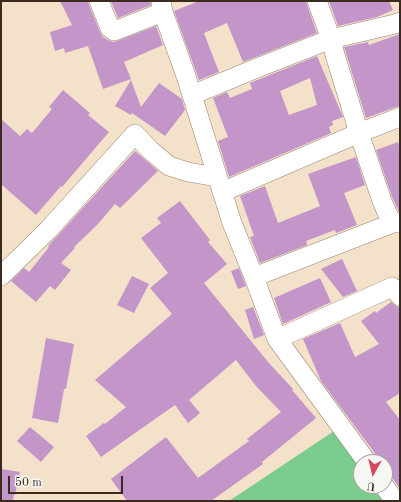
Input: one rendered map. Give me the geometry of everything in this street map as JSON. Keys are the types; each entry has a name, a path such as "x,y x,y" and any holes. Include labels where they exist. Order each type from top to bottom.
{"street":[{"path":"99,1 110,28 114,31 162,6 232,223 277,339 361,454"},
{"path":"254,277 396,223 389,217 382,201 359,134 331,39 318,1"},
{"path":"192,96 257,68 331,39 400,22"},
{"path":"1,276 48,230 135,134 150,150 169,166 220,184 400,118"},
{"path":"277,339 398,289"}],"green space":[{"path":"343,425 357,454 353,454 353,494 392,494 399,501 229,501"}],"building":[{"path":"60,1 88,1 100,32 103,37 108,40 113,42 117,41 156,26 163,45 124,62 131,79 103,89 88,46 65,53 64,48 55,51 50,32 72,25"},
{"path":"111,1 150,1 151,5 118,18"},
{"path":"199,1 306,1 317,33 243,62 227,23 204,33 219,72 199,80 174,11"},
{"path":"329,1 389,1 393,10 377,17 338,26"},
{"path":"400,34 400,106 366,118 344,47 368,42 369,45"},
{"path":"317,56 343,117 332,121 333,125 329,127 331,133 229,177 218,141 228,137 213,98 227,92 230,98 252,89 250,83","holes":["310,78 317,105 289,115 280,91"]},
{"path":"131,80 141,107 159,83 182,99 185,110 165,136 132,113 131,115 115,106"},
{"path":"63,90 90,113 88,115 109,132 36,215 1,184 1,119 20,136 27,129 32,133 52,109 49,107"},
{"path":"398,142 400,149 400,212 392,197 376,150"},
{"path":"135,151 158,171 120,208 115,204 97,225 74,247 75,248 61,263 71,270 55,290 50,286 36,302 11,281 24,268 29,272 49,247 48,246"},
{"path":"356,157 365,185 344,193 357,225 336,233 335,230 306,241 307,245 260,263 250,237 254,236 240,196 265,186 278,223 320,206 308,174"},
{"path":"180,201 210,240 208,242 227,264 204,283 316,418 262,462 263,464 211,501 127,501 111,479 166,437 198,478 249,441 247,439 281,412 256,386 236,360 189,400 200,413 188,423 175,405 101,457 86,436 104,423 105,424 126,407 95,380 172,314 150,288 168,273 141,238 161,223 157,218"},
{"path":"342,259 357,291 343,297 321,269"},
{"path":"239,268 246,286 238,289 231,271"},
{"path":"132,276 149,284 134,313 117,305"},
{"path":"320,278 331,302 283,324 274,298"},
{"path":"391,302 400,307 400,393 386,402 400,420 400,489 393,479 393,454 375,454 321,381 303,339 340,323 355,357 379,344 361,321 375,311 376,313"},
{"path":"253,307 264,335 254,339 245,310"},
{"path":"46,338 74,344 58,423 32,418"},
{"path":"30,427 54,447 41,462 17,441"},
{"path":"1,469 20,472 13,501 1,501"}]}
